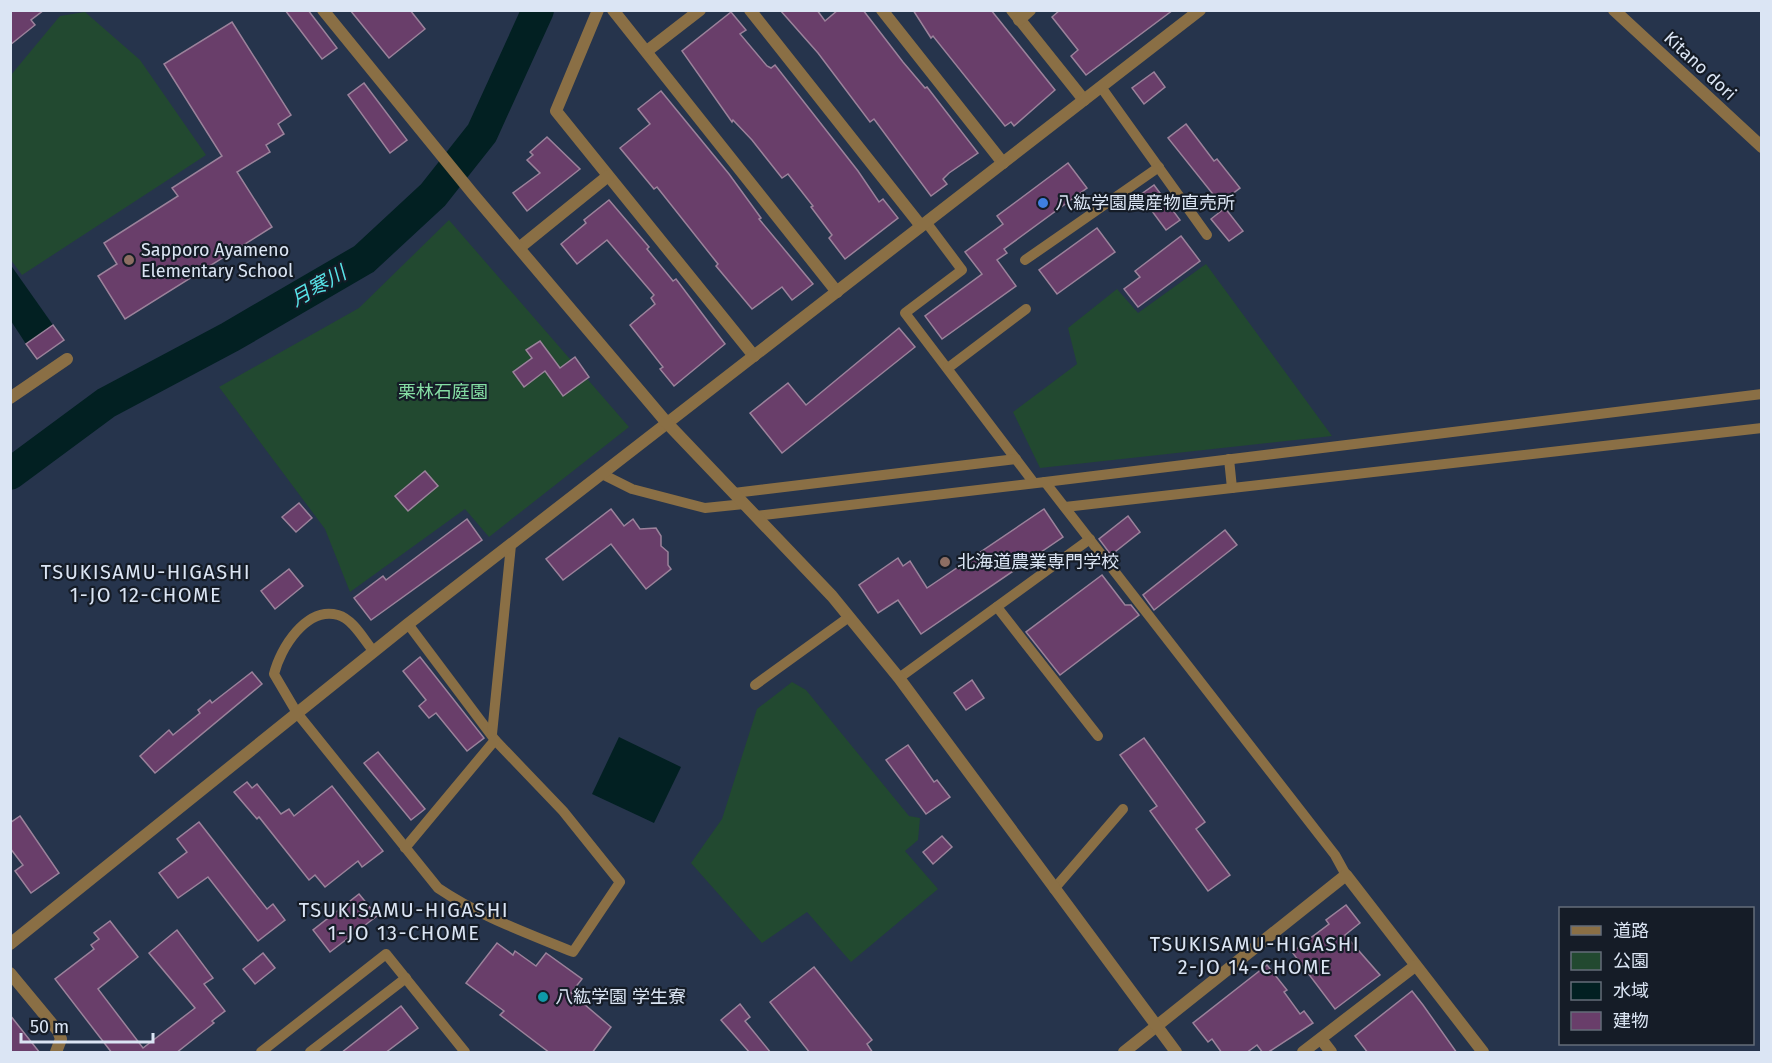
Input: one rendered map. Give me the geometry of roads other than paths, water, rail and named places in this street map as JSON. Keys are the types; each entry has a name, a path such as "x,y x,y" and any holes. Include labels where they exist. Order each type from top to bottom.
{"street":[{"path":"598,10 556,111 754,356"},
{"path":"613,10 837,292"},
{"path":"647,51 700,10"},
{"path":"750,10 924,224"},
{"path":"882,10 1003,163"},
{"path":"1030,10 1015,15 1084,100"},
{"path":"10,944 408,624 1200,10"},
{"name":"Kitano dori","path":"1614,10 1761,147"},
{"path":"324,11 473,194 667,423 849,617 898,678 1176,1053"},
{"path":"519,248 608,176"},
{"path":"10,398 67,358"},
{"path":"1125,1053 1346,875 1482,1053"},
{"path":"1303,1053 1415,966"},
{"path":"10,973 58,1031 61,1039 57,1053"},
{"path":"1321,1039 1331,1053"}],"lane":[{"path":"1101,87 1207,235"},
{"path":"1026,260 1159,167"},
{"path":"924,224 962,270 905,313 1016,459 1065,507 1335,855 1346,875"},
{"path":"948,368 1026,309"},
{"path":"756,516 1761,394"},
{"path":"1065,507 1761,429"},
{"path":"734,493 1016,459"},
{"path":"1229,459 1232,489"},
{"path":"602,474 632,489 705,508 744,504"},
{"path":"898,678 1090,539"},
{"path":"405,848 494,737 511,545"},
{"path":"997,607 1098,736"},
{"path":"374,652 348,621 337,615 314,617 304,623 276,667 274,674 297,713 438,888 456,900 573,952 620,882 563,811 494,737 408,624"},
{"path":"755,685 849,617"},
{"path":"1054,889 1124,809"},
{"path":"261,1053 386,954 465,1053"},
{"path":"310,1053 406,978"}],"water":[{"path":"10,264 53,325 26,344 11,321"},
{"path":"619,737 681,767 654,823 592,794"}],"waterway":[{"name":"月寒川","path":"10,474 106,403 230,337 364,259 433,195 482,133 538,10"}],"place":[{"name":"八紘学園農産物直売所","path":"1043,203"},
{"name":"Sapporo Ayameno Elementary School","path":"129,260"},
{"name":"北海道農業専門学校","path":"945,562"},
{"name":"八紘学園 学生寮","path":"543,997"}],"district":[{"name":"TSUKISAMU-HIGASHI 1-JO 12-CHOME","path":"146,584"},
{"name":"TSUKISAMU-HIGASHI 1-JO 13-CHOME","path":"404,922"},
{"name":"TSUKISAMU-HIGASHI 2-JO 14-CHOME","path":"1255,956"}],"park label":[{"name":"栗林石庭園","path":"443,392"}]}
